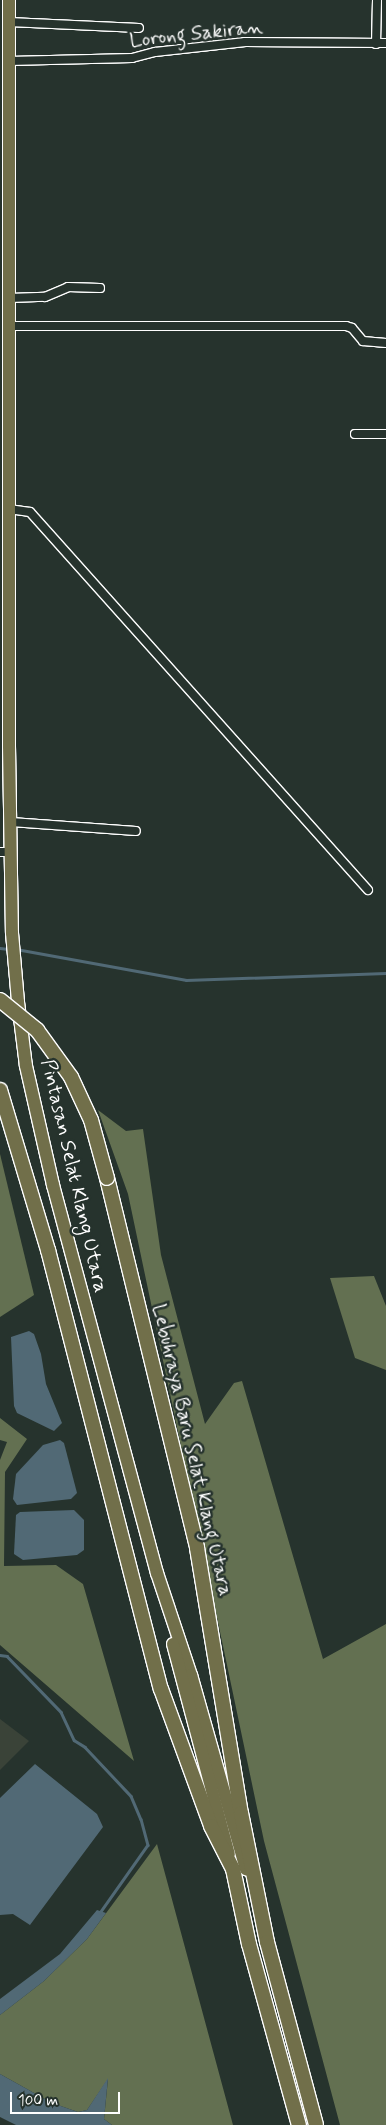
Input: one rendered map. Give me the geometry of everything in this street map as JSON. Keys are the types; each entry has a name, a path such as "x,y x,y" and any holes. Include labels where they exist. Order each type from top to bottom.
{"highway":[{"name":"Pintasan Selat Klang Utara","path":"9,0 5,186 10,326 4,475 9,509 5,533 4,747 6,852 14,964 26,1066 36,1116 157,1573"},
{"name":"Lebuhraya Baru Selat Klang Utara","path":"0,1000 37,1030 71,1076 91,1120 107,1178 197,1548 241,1813 267,1942"},
{"path":"0,1090 48,1250 161,1690 211,1826 233,1869"},
{"path":"157,1573 180,1673 233,1869 249,1944 299,2125"},
{"name":"Lebuhraya Baru Selat Klang Utara","path":"157,1573 212,1745 316,2125"}],"street":[{"path":"376,0 376,44"},
{"path":"9,22 139,28"},
{"name":"Lorong Sakiran","path":"9,61 132,58 155,52 245,42 386,43"},
{"path":"9,298 46,297 68,287 100,288"},
{"path":"10,326 346,326 352,328 363,341 386,343"},
{"path":"355,434 386,434"},
{"path":"9,509 30,512 368,890"},
{"path":"6,817 136,831"}],"shaded area":[{"path":"0,1719 29,1741 0,1770"}],"green space":[{"path":"98,1110 126,1131 143,1129 161,1255 205,1424 234,1383 242,1381 323,1659 386,1624 386,2125 340,2125 264,1841 128,1194"},
{"path":"0,1154 34,1295 0,1317"},
{"path":"374,1276 386,1306 386,1370 355,1358 330,1278"},
{"path":"0,1418 27,1439 5,1472 4,1566 56,1565 83,1584 134,1761 0,1645 0,1460 7,1442 0,1440"},
{"path":"157,1844 233,2125 112,2125 104,2119 108,2079 87,2110 78,2112 52,2103 0,2074 0,2015 44,1981 87,1939"}],"water":[{"path":"29,1331 34,1334 41,1354 46,1384 62,1423 54,1431 17,1413 14,1406 11,1337"},
{"path":"60,1440 64,1443 77,1493 71,1499 17,1505 13,1499 16,1474 43,1445"},
{"path":"74,1510 84,1520 84,1550 77,1555 23,1560 14,1554 16,1515 20,1512"},
{"path":"35,1764 97,1814 103,1827 30,1925 13,1914 0,1915 0,1798"},
{"path":"97,1910 106,1913 87,1939 44,1981 0,2015 0,1999 60,1954"},
{"path":"0,2074 52,2103 78,2112 87,2110 108,2078 104,2119 112,2125 16,2125 0,2117"}],"waterway":[{"path":"0,948 8,949"},
{"path":"16,949 186,980 386,973"},
{"path":"0,1655 7,1656 61,1712 74,1740 85,1747 131,1796 141,1819 148,1845 100,1913"}]}
